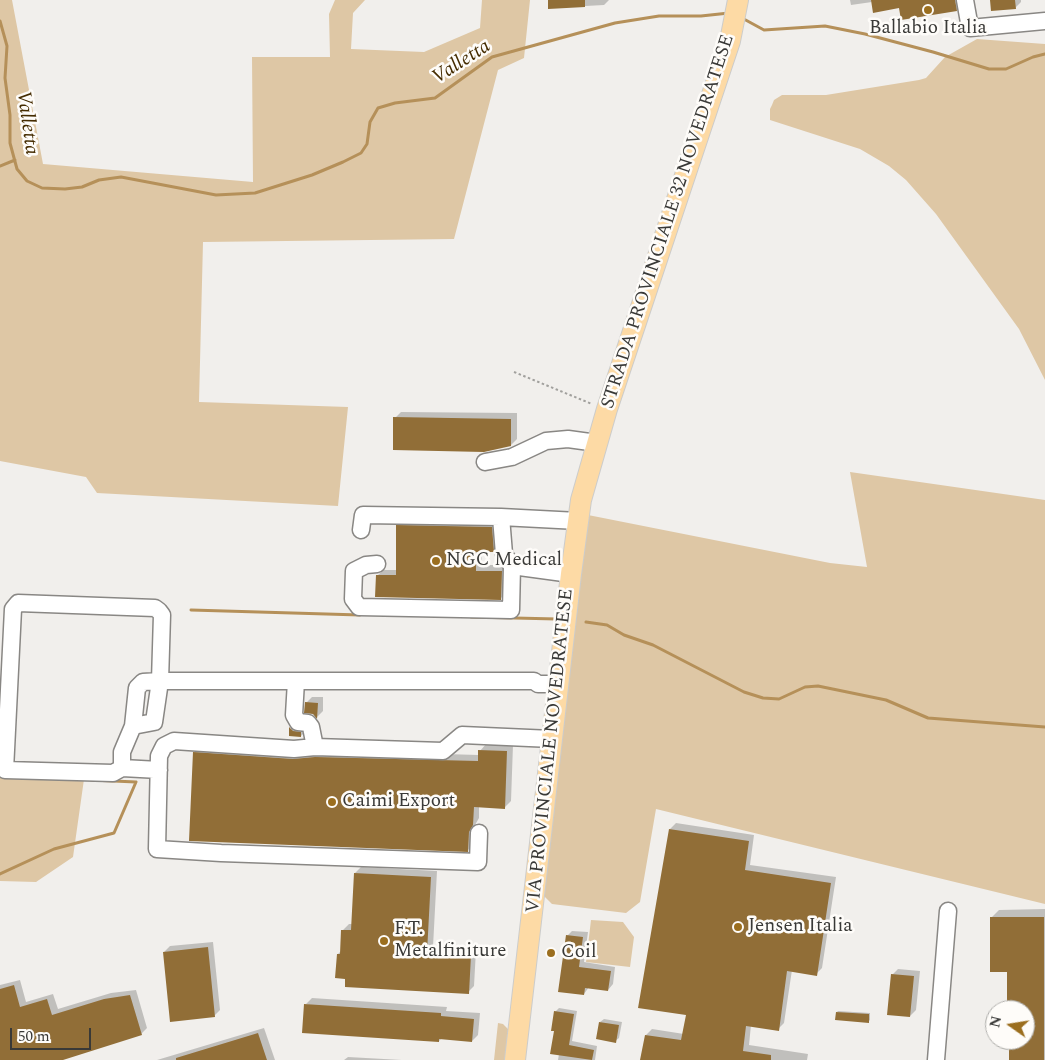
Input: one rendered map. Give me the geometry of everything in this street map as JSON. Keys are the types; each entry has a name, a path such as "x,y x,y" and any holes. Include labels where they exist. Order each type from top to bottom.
{"main road":[{"name":"STRADA PROVINCIALE 32 NOVEDRATESE","path":"596,443 730,41 738,0"},
{"name":"VIA PROVINCIALE NOVEDRATESE","path":"515,1060 571,574 581,500 596,443"}],"street":[{"path":"965,0 970,28 1045,21"},
{"path":"485,462 512,457 546,441 568,439 596,443"},
{"path":"361,530 364,515 501,517 578,521"},
{"path":"376,564 366,565 354,571 353,599 360,606 511,610 512,566 504,554 501,517"},
{"path":"512,566 571,574"},
{"path":"133,726 154,722 160,681 162,615 155,608 18,603 13,609 5,770 113,773 122,768 158,770"},
{"path":"122,768 122,752 133,726 137,688 143,682 534,681 538,684 558,684"},
{"path":"296,682 294,715 298,722 308,723 311,727 315,747"},
{"path":"479,833 478,862 157,849 159,756 164,746 174,741 294,749 315,747 443,751 462,736 552,740"},
{"path":"936,1060 948,911"}],"path":[{"path":"514,372 607,409"}],"shaded area":[{"path":"0,0 12,0 43,164 253,182 252,57 330,57 329,14 335,0 365,0 353,13 351,49 424,52 480,28 482,0 530,0 524,58 498,70 454,239 203,242 199,402 348,407 338,506 97,493 86,477 0,461"},
{"path":"977,39 1045,44 1045,380 1019,329 936,214 906,180 889,166 860,149 770,120 770,109 774,100 782,95 826,95 926,78 945,57"},
{"path":"850,472 1045,500 1045,904 656,809 640,902 626,913 552,904 543,895 588,515 830,563 867,567"},
{"path":"0,760 86,765 73,857 36,882 0,881"},
{"path":"591,920 623,922 634,937 630,967 586,962"},
{"path":"498,1023 503,1024 510,1031 507,1060 494,1060"}],"building":[{"path":"548,0 585,0 585,7 548,9"},
{"name":"Ballabio Italia","path":"871,0 955,0 957,11 901,20 899,8 873,13"},
{"path":"990,0 1015,0 1016,9 991,11"},
{"path":"393,417 511,419 511,446 484,452 393,450"},
{"name":"NGC Medical","path":"396,525 492,527 494,552 476,552 476,571 502,571 501,600 375,597 376,575 396,575"},
{"path":"305,702 318,703 317,719 313,714 304,713"},
{"path":"289,727 293,731 301,732 301,737 289,736"},
{"name":"Caimi Export","path":"478,750 507,751 505,809 474,807 473,825 469,832 468,852 189,841 193,752 293,759 315,757 478,761"},
{"name":"Jensen Italia","path":"669,829 749,841 745,870 831,883 817,976 787,971 779,1031 746,1026 743,1051 771,1055 771,1060 640,1060 645,1035 681,1040 686,1015 638,1008"},
{"name":"F.T. Metalfiniture","path":"354,873 431,877 427,953 471,955 469,994 345,987 345,979 335,978 337,954 340,954 341,930 351,930"},
{"path":"990,917 1044,917 1044,1060 1009,1060 1009,1050 1035,1050 1035,1000 1007,1000 1007,972 990,972"},
{"path":"566,935 583,937 579,967 611,971 608,991 585,988 584,995 558,992"},
{"path":"208,947 215,1017 170,1022 163,952"},
{"path":"891,974 914,976 910,1017 887,1015"},
{"path":"14,985 20,1007 47,999 52,1015 104,999 130,995 142,1035 63,1060 0,1060 0,989"},
{"path":"304,1004 441,1013 441,1016 474,1019 472,1042 439,1039 439,1042 302,1033"},
{"path":"554,1011 574,1014 569,1045 594,1050 592,1060 550,1054 554,1031 551,1031"},
{"path":"836,1012 869,1014 869,1023 835,1020"},
{"path":"599,1022 619,1025 616,1043 596,1039"},
{"path":"258,1033 267,1060 176,1060 176,1058"}],"waterway":[{"name":"Valletta","path":"0,21 7,46 5,78 10,115 10,143 17,169 27,181 42,188 65,189 82,187 99,180 121,177 216,195 255,193 312,175 343,162 361,153 367,144 370,122 378,108 395,103 435,98 492,57 615,23 659,16 701,16 729,13"},
{"name":"Valletta","path":"742,18 764,30 825,26 865,34 989,69 1006,69 1033,57 1045,54"},
{"path":"0,166 15,160"},
{"path":"191,610 360,615"},
{"path":"471,617 557,619"},
{"path":"586,622 607,625 624,635 653,645 744,692 763,698 779,699 805,687 818,686 886,700 928,718 1045,727"},
{"path":"0,874 54,849 114,833 136,782 91,780"}],"place":[{"name":"Ballabio Italia","path":"928,10"},
{"name":"NGC Medical","path":"436,561"},
{"name":"Caimi Export","path":"332,802"},
{"name":"Jensen Italia","path":"738,927"},
{"name":"F.T. Metalfiniture","path":"384,941"},
{"name":"Coil","path":"551,953"}]}
